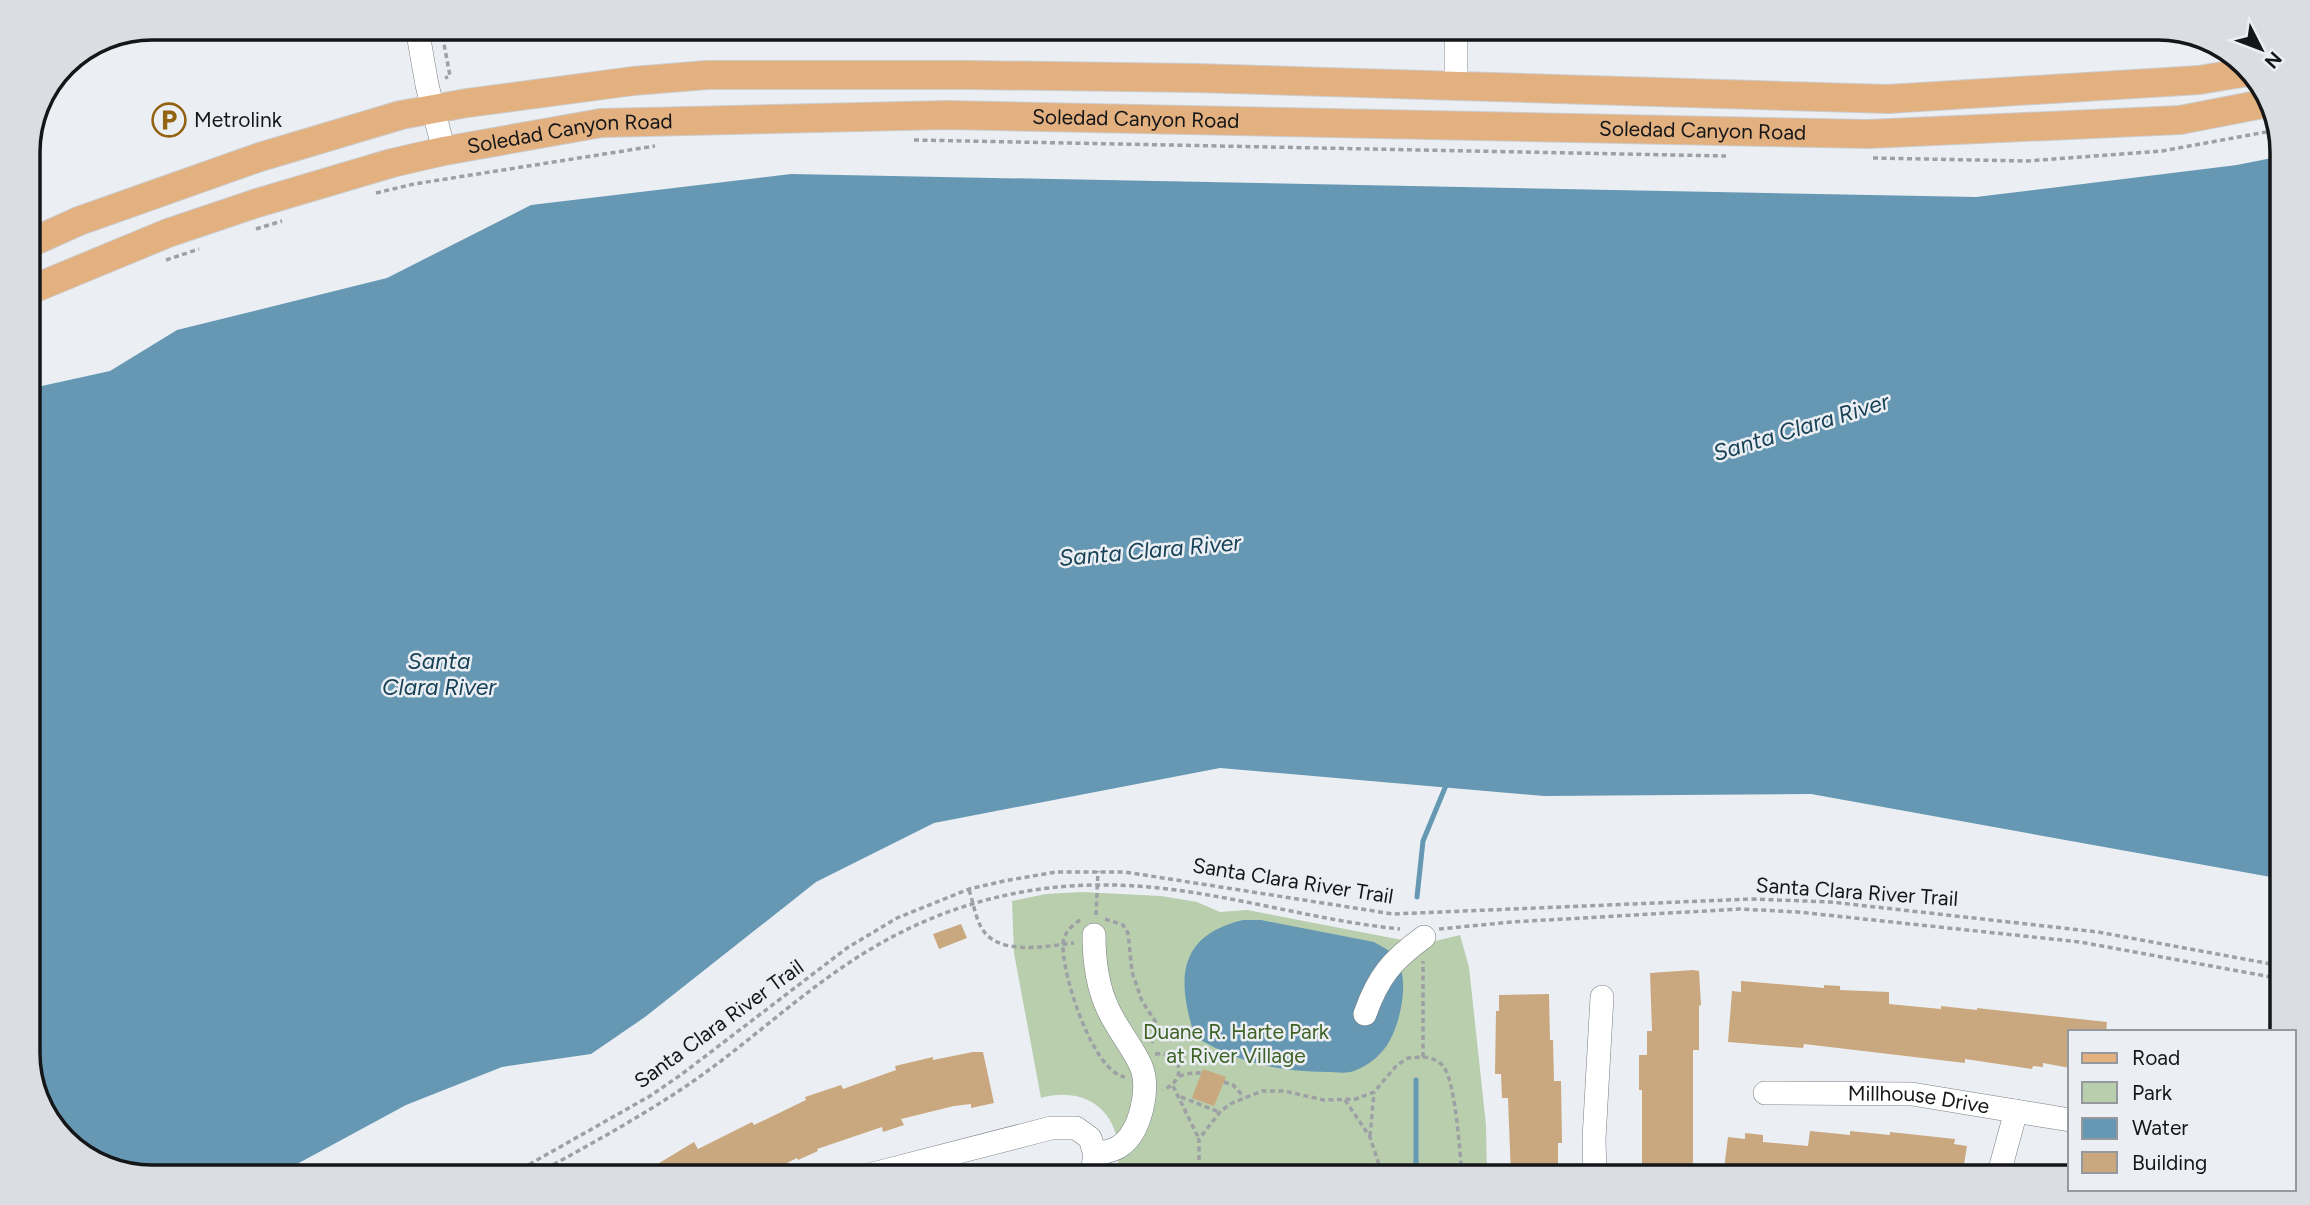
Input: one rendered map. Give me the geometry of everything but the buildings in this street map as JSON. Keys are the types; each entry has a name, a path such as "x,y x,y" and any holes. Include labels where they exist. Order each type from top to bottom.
{"main road":[{"name":"Soledad Canyon Road","path":"40,238 79,221 260,157 401,115 633,81 707,75 1195,78 1888,99 2199,80 2226,76"},
{"path":"970,116 980,104 994,98 1169,100 1182,96 1191,89 1195,78"},
{"path":"2056,125 2058,89"},
{"name":"Soledad Canyon Road","path":"40,286 168,233 257,202 392,163 444,151 601,123 970,116 1868,134 2180,120 2259,105"}],"street":[{"path":"420,40 444,151"},
{"path":"1456,44 1456,85"},
{"path":"1094,935 1094,963 1107,1009 1142,1068 1145,1082 1142,1111 1132,1132 1120,1146 1094,1165"},
{"path":"1365,1014 1378,981 1390,965 1424,937"},
{"path":"1595,1165 1602,997"},
{"name":"Millhouse Drive","path":"1765,1093 1912,1094 2068,1119"},
{"path":"2001,1165 2016,1111"},
{"path":"908,1165 1051,1128 1076,1128 1090,1138 1093,1165"}],"path":[{"path":"1863,158 2027,161 2162,151 2268,132"},
{"path":"904,140 1726,156"},
{"path":"375,193 414,184 664,146"},
{"path":"248,232 286,220"},
{"path":"162,261 199,248"},
{"path":"969,890 981,928 996,943 1014,947 1084,942 1094,935 1098,871"},
{"name":"Santa Clara River Trail","path":"528,1165 661,1088 847,948 876,930 914,910 969,890 1031,876 1098,871 1125,872 1375,913 1752,899 1831,902 2098,932 2270,964"},
{"path":"1423,1056 1424,913"},
{"path":"1151,1054 1163,1053 1173,1057 1178,1065 1179,1076 1173,1086 1160,1092"},
{"path":"1199,1139 1220,1112 1244,1097 1262,1091 1284,1091 1324,1100 1345,1100 1374,1092 1397,1065 1408,1058 1423,1056 1441,1063 1446,1071 1455,1107 1461,1165"},
{"path":"1179,1076 1201,1073"},
{"path":"1224,1082 1233,1085 1244,1097"},
{"path":"1173,1086 1199,1139 1199,1165"},
{"path":"1370,1137 1374,1092"},
{"path":"1179,1096 1220,1112"},
{"path":"1345,1100 1370,1137 1379,1165"}],"green space":[{"name":"Duane R. Harte Park at River Village","path":"1082,892 1161,896 1197,902 1220,912 1247,910 1423,944 1460,935 1469,967 1486,1125 1487,1165 1118,1165 1119,1153 1113,1126 1107,1115 1098,1107 1089,1100 1066,1095 1041,1098 1014,953 1012,901 1046,894"}],"water":[{"name":"Santa Clara River","path":"2270,158 2270,877 1811,794 1544,796 1220,768 934,823 816,882 645,1017 591,1054 502,1067 406,1105 295,1165 153,1165 124,1161 103,1153 79,1137 59,1115 46,1088 40,1060 40,386 110,371 177,330 387,278 531,205 791,174 1976,197 2237,165"},
{"path":"1243,920 1261,920 1374,942 1392,953 1403,976 1402,999 1394,1032 1375,1059 1351,1072 1291,1070 1243,1059 1195,1037 1185,997 1187,964 1194,949 1205,937 1221,927"}],"waterway":[{"path":"1417,897 1423,841 1447,783"},
{"path":"1416,1080 1416,1165"}],"place":[{"name":"Metrolink","path":"169,120"}]}
